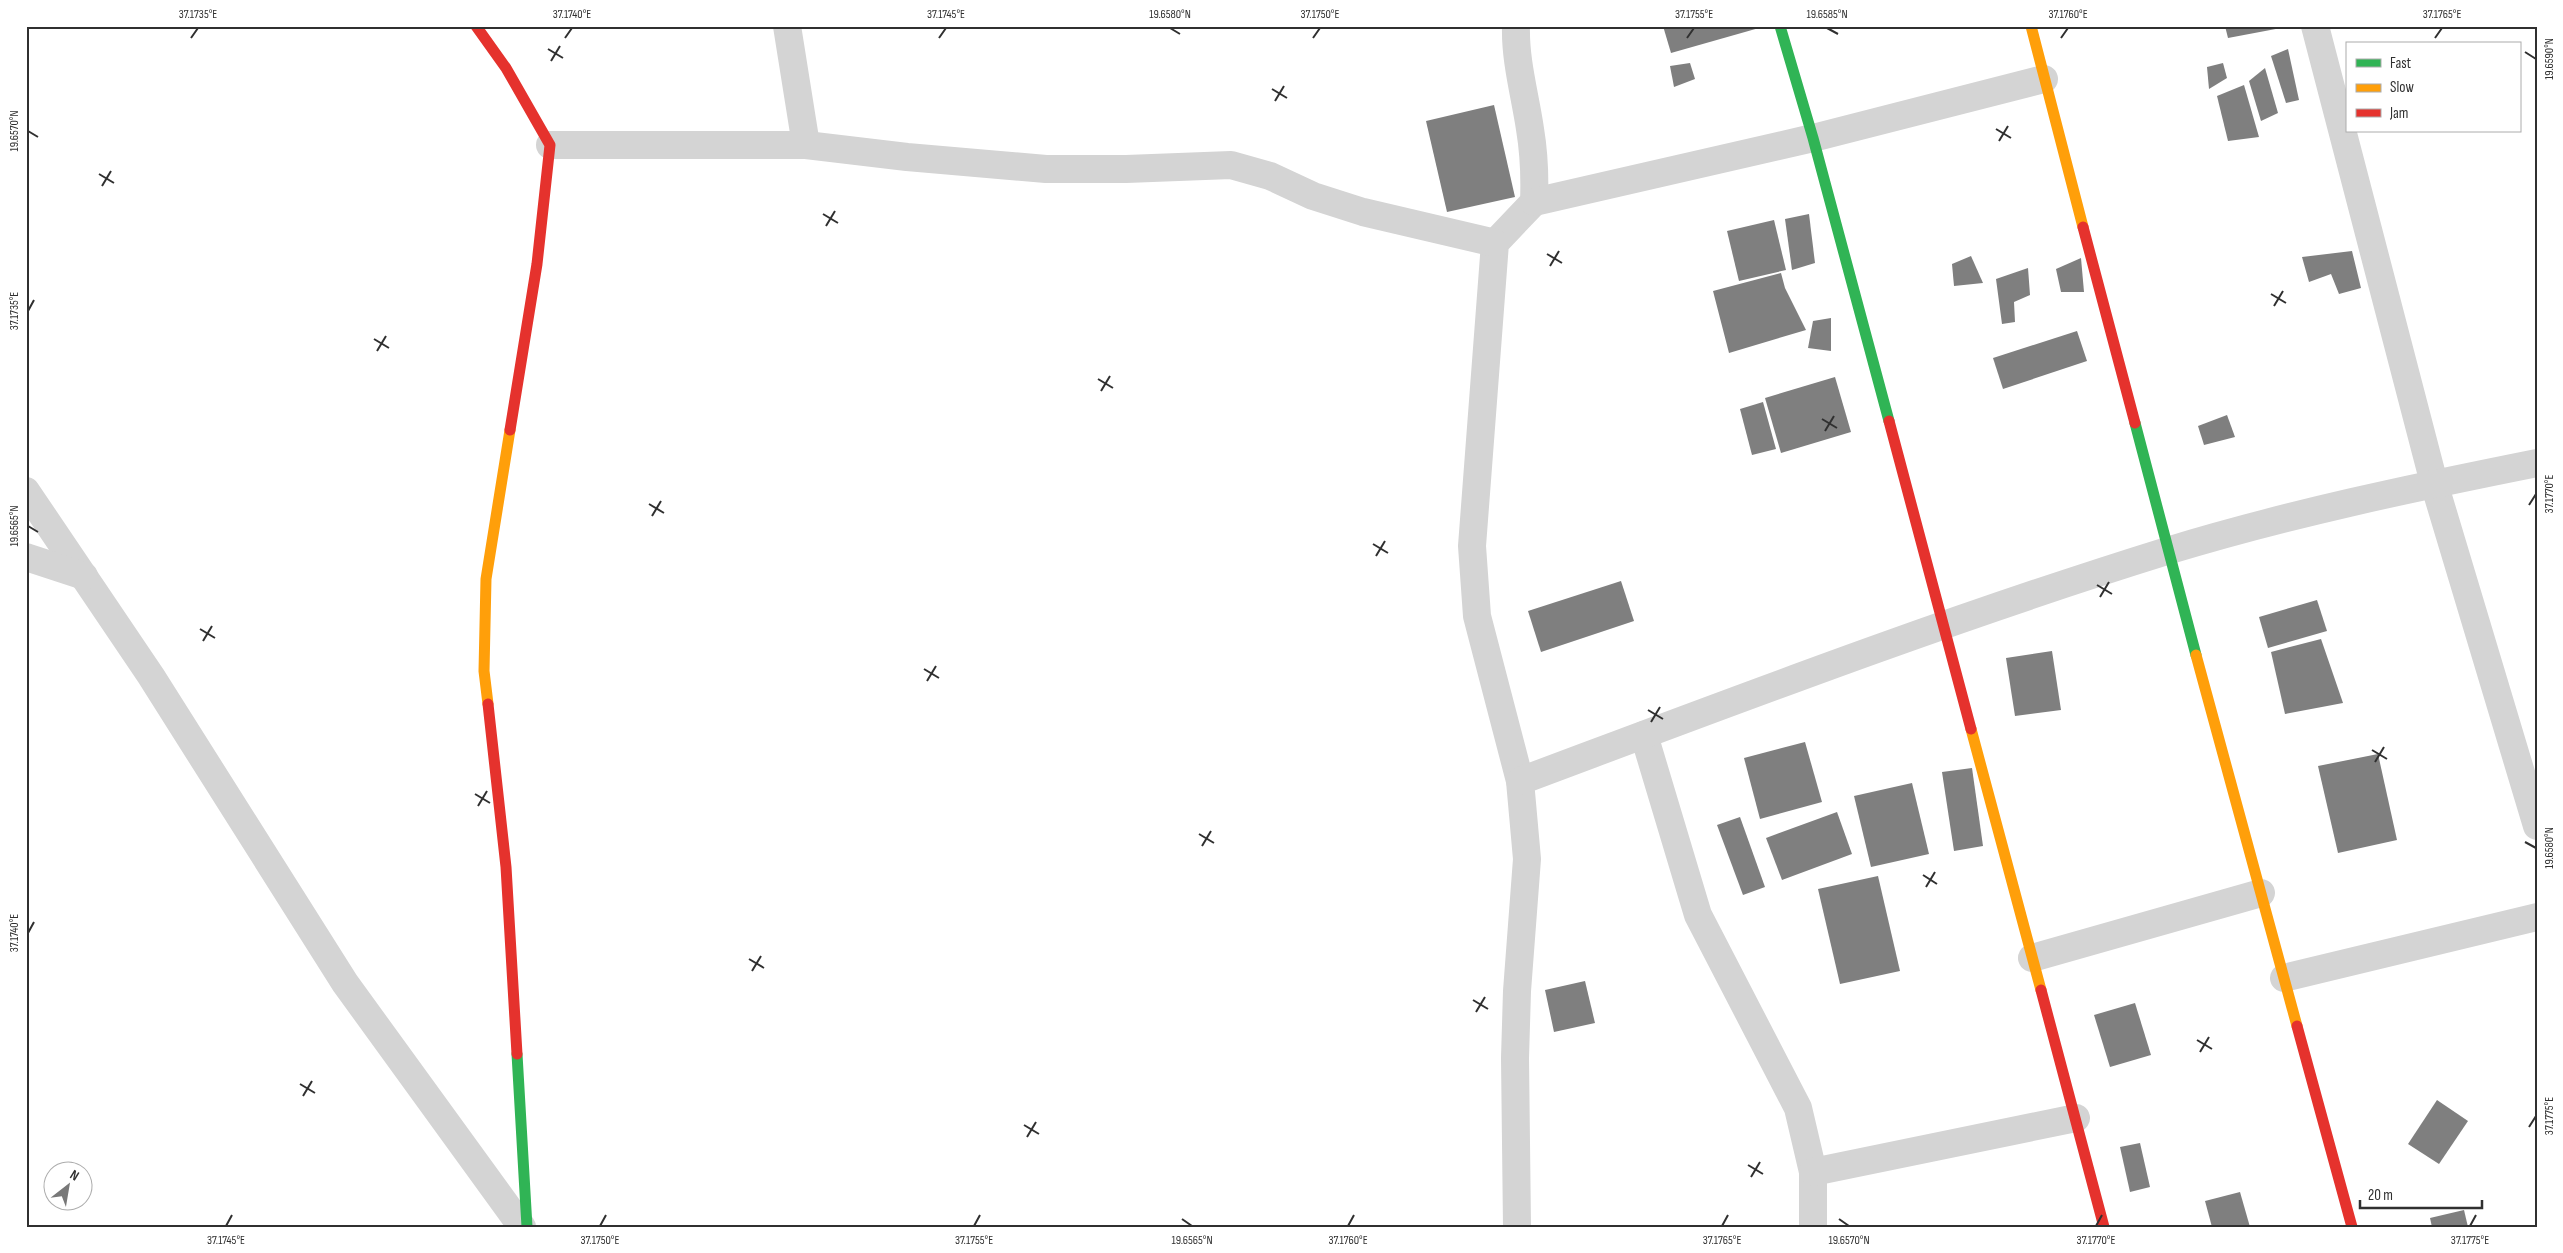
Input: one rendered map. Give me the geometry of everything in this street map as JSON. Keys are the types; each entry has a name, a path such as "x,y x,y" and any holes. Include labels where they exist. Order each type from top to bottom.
{"street":[{"path":"476,26 506,68 550,145 538,264 486,579 484,671 506,867 527,1227"},
{"path":"787,26 806,145"},
{"path":"1516,26 1515,45 1535,168 1534,202"},
{"path":"1780,26 1813,138 2104,1227"},
{"path":"2031,26 2168,551 2352,1227"},
{"path":"2315,26 2434,483 2537,826"},
{"path":"1517,1227 1515,1058 1517,991 1527,860 1520,781 1477,616 1472,546 1495,243 1534,202 1813,138 2044,78"},
{"path":"550,145 806,145 907,157 1046,169 1126,169 1231,165 1270,176 1313,196 1363,212 1495,243"},
{"path":"1520,781 1943,625 2168,551 2315,510 2537,462"},
{"path":"26,491 151,676 345,983 522,1227"},
{"path":"26,557 84,576"},
{"path":"1644,735 1698,915 1798,1108 1813,1172 1810,1224"},
{"path":"2032,958 2260,893"},
{"path":"2284,978 2537,917"},
{"path":"1813,1172 2076,1118"}],"building":[{"path":"1663,26 1759,26 1759,28 1671,53"},
{"path":"2225,26 2281,26 2281,28 2228,38"},
{"path":"2288,49 2299,100 2286,103 2271,56"},
{"path":"1690,63 1695,79 1674,87 1670,66"},
{"path":"2223,63 2227,78 2209,89 2207,67"},
{"path":"2265,68 2278,113 2261,121 2249,81"},
{"path":"2244,85 2259,137 2228,141 2217,96"},
{"path":"1494,105 1515,197 1447,212 1426,121"},
{"path":"1809,214 1815,263 1792,270 1785,219"},
{"path":"1774,220 1786,270 1739,281 1727,231"},
{"path":"2352,251 2361,288 2339,294 2331,274 2309,282 2302,257"},
{"path":"1971,256 1983,283 1954,286 1952,264"},
{"path":"2081,258 2084,292 2061,292 2056,269"},
{"path":"2028,268 2030,295 2014,302 2015,322 2002,324 1996,279"},
{"path":"1781,273 1785,288 1806,330 1729,353 1713,291"},
{"path":"1831,318 1831,351 1808,348 1813,321"},
{"path":"2077,331 2087,361 2003,389 1993,358"},
{"path":"1835,377 1851,432 1781,453 1765,398"},
{"path":"1763,402 1776,449 1752,455 1740,409"},
{"path":"2227,415 2235,437 2204,445 2198,426"},
{"path":"1621,581 1634,621 1541,652 1528,611"},
{"path":"2317,600 2327,631 2268,648 2259,617"},
{"path":"2321,639 2343,703 2285,714 2271,652"},
{"path":"2052,651 2061,710 2015,716 2006,658"},
{"path":"1805,742 1822,802 1760,819 1744,758"},
{"path":"2378,754 2397,840 2338,853 2318,766"},
{"path":"1972,768 1983,846 1954,851 1942,772"},
{"path":"1912,783 1929,854 1871,867 1854,796"},
{"path":"1837,812 1852,854 1782,880 1766,838"},
{"path":"1740,817 1765,887 1743,895 1717,825"},
{"path":"1878,876 1900,971 1840,984 1818,889"},
{"path":"1585,981 1595,1023 1554,1032 1545,990"},
{"path":"2135,1003 2151,1055 2110,1067 2094,1015"},
{"path":"2437,1100 2468,1121 2439,1164 2408,1144"},
{"path":"2140,1143 2150,1187 2130,1192 2120,1147"},
{"path":"2240,1192 2250,1227 2212,1227 2205,1201"},
{"path":"2464,1210 2468,1227 2432,1227 2430,1218"}],"traffic: fast":[{"path":"1780,26 1813,138 1889,421"},
{"path":"2135,423 2196,655"},
{"path":"517,1054 527,1227"}],"traffic: slow":[{"path":"2031,26 2083,227"},
{"path":"488,704 484,671 486,579 510,430"},
{"path":"2196,655 2297,1026"},
{"path":"1971,729 2041,990"}],"traffic: jam":[{"path":"476,26 506,68 550,145 537,264 510,430"},
{"path":"2083,227 2135,423"},
{"path":"1889,421 1971,729"},
{"path":"488,704 506,867 517,1054"},
{"path":"2041,990 2104,1227"},
{"path":"2297,1026 2352,1227"}]}
